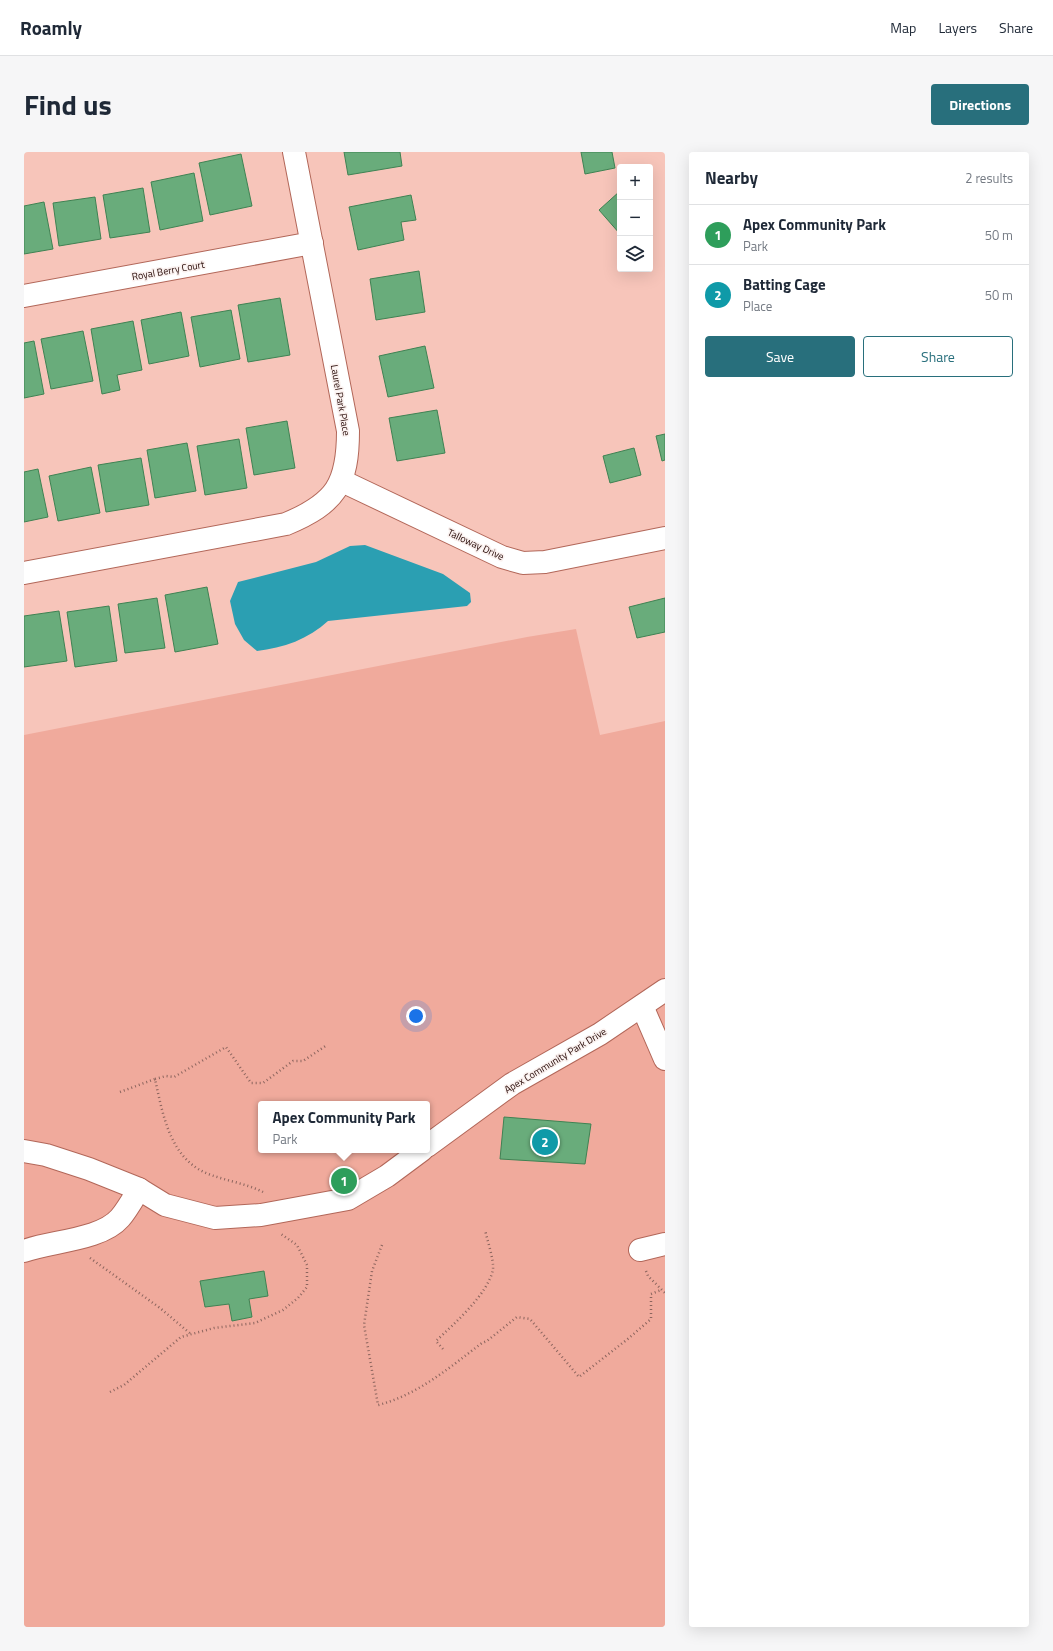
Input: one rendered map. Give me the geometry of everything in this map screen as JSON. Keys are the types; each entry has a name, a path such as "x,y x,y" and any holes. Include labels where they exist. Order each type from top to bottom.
{"street":[{"name":"Laurel Park Place","path":"24,573 286,524 316,510 326,502 342,481 348,456 348,430 294,152"},
{"name":"Royal Berry Court","path":"24,296 312,243"},
{"name":"Talloway Drive","path":"342,481 502,557 523,563 545,562 665,538"},
{"name":"Apex Community Park Drive","path":"430,1144 512,1084 600,1034 665,990"},
{"path":"642,1006 665,1059"},
{"path":"24,1150 46,1155 139,1189 165,1205 215,1218 276,1213 348,1199 387,1176 418,1153"},
{"path":"24,1251 40,1245 103,1230 120,1219 139,1189"},
{"path":"640,1250 665,1244"}],"path":[{"path":"120,1092 155,1079 166,1076 174,1077 226,1047 251,1083 263,1083 293,1061 303,1061 327,1044"},
{"path":"110,1392 124,1385 181,1337 214,1328 256,1323 283,1310 298,1298 306,1287 308,1265 297,1245 281,1236 276,1213 267,1194 252,1186 239,1184 209,1174 191,1163 174,1144 164,1118 155,1079"},
{"path":"443,1349 436,1341 460,1318 483,1291 493,1269 485,1230"},
{"path":"71,1238 86,1255 160,1308 192,1334"},
{"path":"382,1245 372,1271 364,1325 378,1405 397,1401 410,1394 487,1341 517,1316 530,1319 579,1377 651,1319 651,1294 661,1290"},
{"path":"640,1250 648,1276 665,1293"}],"shaded area":[{"path":"576,629 600,735 665,721 665,1627 24,1627 24,735 527,637"}],"water":[{"path":"365,545 443,574 470,593 471,602 467,606 328,621 304,638 267,650 257,651 244,640 235,624 230,601 238,582 316,562 350,546"}],"building":[{"path":"344,152 400,152 402,166 348,175"},
{"path":"581,152 612,152 615,168 585,174"},
{"path":"241,154 252,206 210,215 199,163"},
{"path":"194,173 203,221 160,230 151,182"},
{"path":"143,188 150,232 110,238 103,195"},
{"path":"617,194 617,231 599,210"},
{"path":"411,195 416,220 401,222 404,240 358,250 349,207"},
{"path":"95,197 101,239 59,246 53,203"},
{"path":"44,202 53,249 24,254 24,206"},
{"path":"419,271 425,312 376,320 370,279"},
{"path":"280,298 290,355 248,362 238,305"},
{"path":"231,310 240,359 200,367 191,317"},
{"path":"181,312 189,356 149,364 141,320"},
{"path":"133,321 142,370 117,375 120,390 102,394 91,329"},
{"path":"83,331 93,381 51,389 41,339"},
{"path":"34,341 44,394 24,398 24,343"},
{"path":"425,346 434,388 388,397 379,356"},
{"path":"437,410 445,453 397,461 389,418"},
{"path":"287,421 295,468 254,475 246,428"},
{"path":"665,434 665,460 662,461 656,436"},
{"path":"239,439 247,488 205,495 197,446"},
{"path":"187,443 196,491 155,498 147,450"},
{"path":"634,448 641,475 610,483 603,456"},
{"path":"141,458 149,505 106,512 98,465"},
{"path":"91,467 100,513 58,521 49,476"},
{"path":"38,469 48,517 24,522 24,472"},
{"path":"207,587 218,644 175,652 165,595"},
{"path":"157,598 165,648 125,653 118,604"},
{"path":"665,598 665,632 637,638 629,607"},
{"path":"109,606 117,661 75,667 67,612"},
{"path":"59,611 67,661 24,667 24,616"},
{"path":"504,1117 591,1124 585,1164 500,1159"},
{"path":"264,1271 268,1296 249,1299 252,1317 232,1321 229,1304 205,1307 200,1281"}],"place":[{"name":"Batting Cage","path":"545,1142"},
{"name":"Apex Community Park","path":"344,1181"}]}
